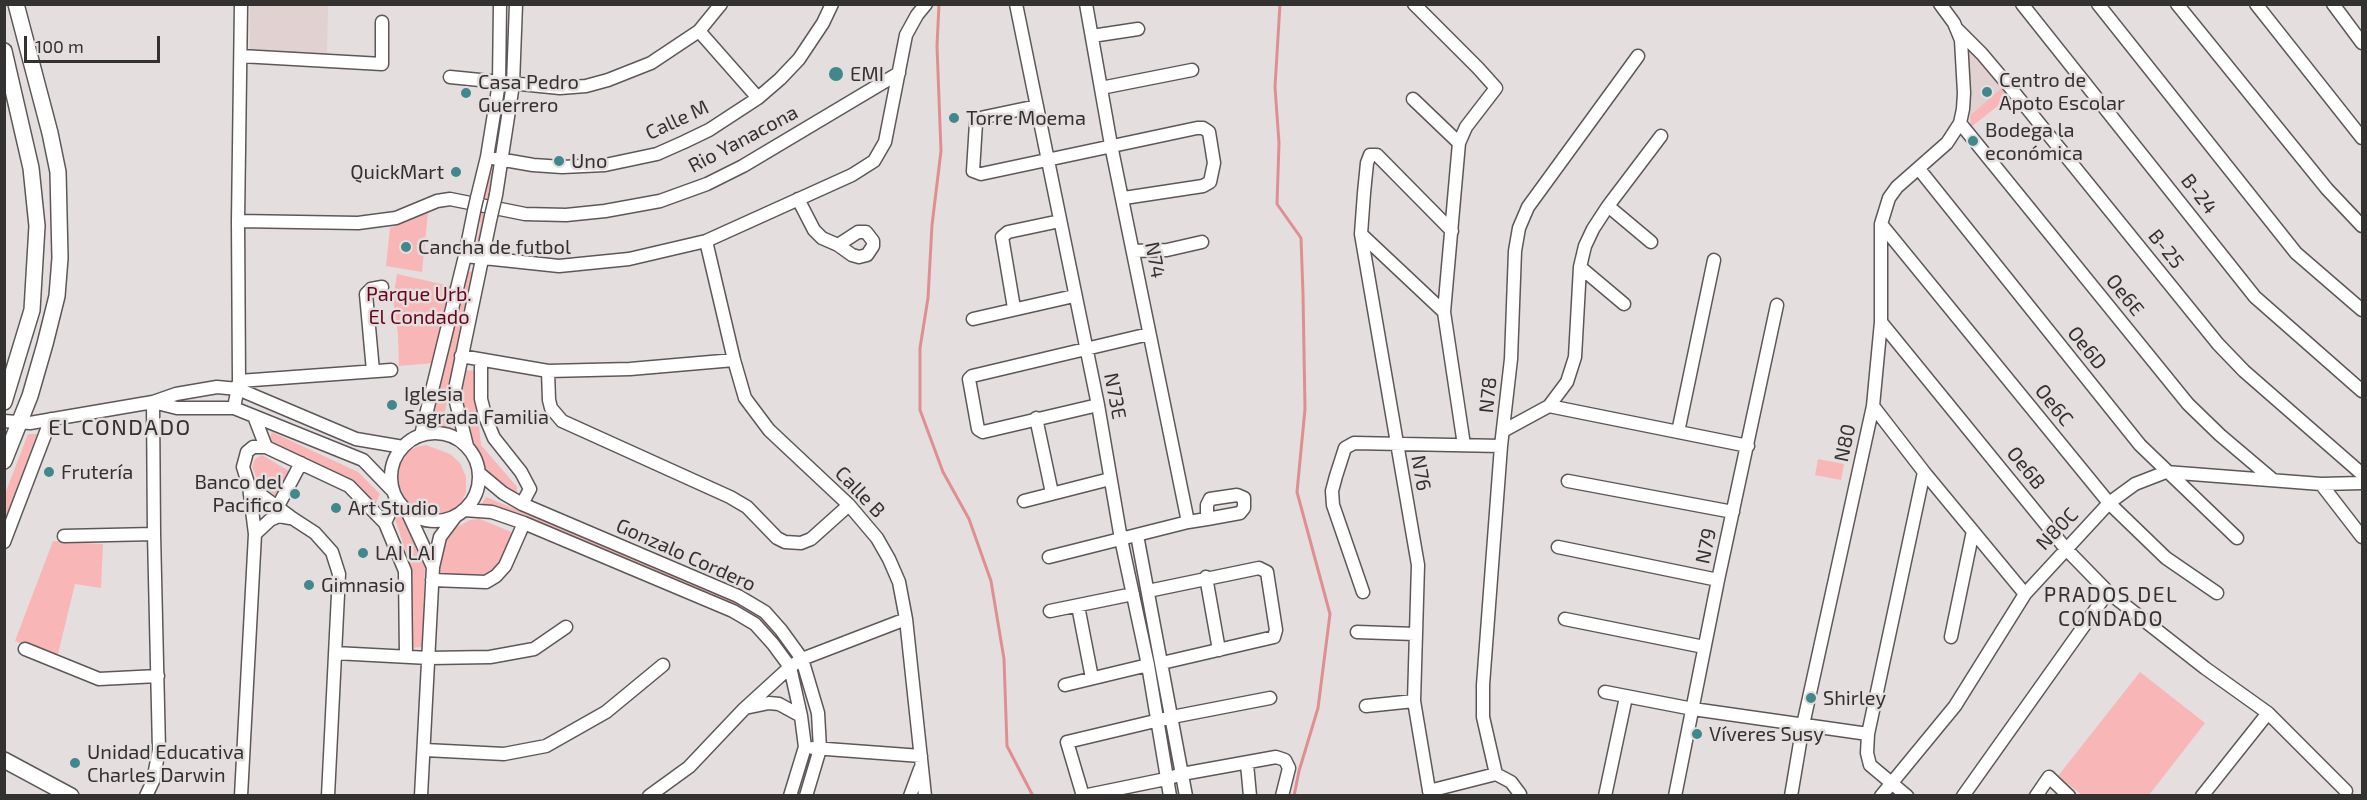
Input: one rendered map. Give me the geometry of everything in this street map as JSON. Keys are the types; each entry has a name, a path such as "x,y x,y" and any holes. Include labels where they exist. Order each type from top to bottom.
{"main road":[{"path":"4,461 12,422 30,396 57,296 60,258 58,172 16,4"},
{"path":"4,51 31,168 37,226 32,310 4,402"},
{"path":"4,760 71,795"}],"street":[{"path":"234,408 238,385 241,4"},
{"path":"422,435 487,157 499,83 500,4"},
{"path":"421,795 433,567 441,537 475,493 478,473 475,459 467,446 454,394 502,160 513,84 516,4"},
{"path":"450,77 560,88 586,86 651,63 699,32 721,4"},
{"name":"Calle M","path":"487,157 562,167 630,161 657,154 709,130 758,98 799,59 823,23 832,4"},
{"path":"465,256 559,266 629,259 706,241 867,167 879,154 887,134 906,35 926,4"},
{"name":"N73E","path":"1016,4 1098,405 1121,539 1148,665 1170,795"},
{"name":"N74","path":"1086,4 1111,145 1124,198 1149,334 1188,522"},
{"path":"1414,4 1496,88 1466,128 1459,143 1444,312 1464,445"},
{"name":"B-25","path":"1940,4 1958,30 2009,86 2218,344 2244,371 2362,474"},
{"name":"B-24","path":"2022,4 2255,297 2362,391"},
{"path":"2098,4 2296,253 2362,310"},
{"path":"2177,4 2319,180 2362,225"},
{"path":"2256,4 2362,138"},
{"path":"2332,4 2362,42"},
{"path":"241,56 382,64 382,22"},
{"path":"1092,36 1138,29"},
{"path":"1958,30 1964,93 1960,123"},
{"path":"699,32 758,98"},
{"name":"N78","path":"1496,774 1482,702 1501,446 1511,359 1515,251 1519,228 1528,207 1638,56"},
{"path":"1101,88 1192,70"},
{"name":"Rio Yanacona","path":"238,221 358,223 396,218 437,201 450,199 525,214 566,215 660,201 707,184 743,166 899,73"},
{"path":"1413,99 1459,143"},
{"path":"1037,106 980,118 976,123 972,168 975,173 981,174 1197,128 1203,128 1209,132 1214,163 1210,183 1124,198"},
{"name":"N80","path":"1791,795 1803,725 1873,406 1881,322 1881,224 1889,198 1897,187 1947,143 1960,123"},
{"name":"Oe6E","path":"1960,123 2188,404 2220,435 2272,479"},
{"path":"1503,432 1549,406 1567,382 1575,357 1580,267 1585,246 1608,206 1661,136"},
{"name":"N76","path":"1429,793 1414,701 1418,565 1361,234 1368,159 1372,154 1377,155 1452,231"},
{"name":"Oe6D","path":"1919,169 2140,445 2237,538"},
{"path":"798,199 814,231 829,242 838,244"},
{"path":"1608,206 1651,242"},
{"path":"1014,308 1002,237 1008,232 1059,221"},
{"name":"Oe6C","path":"1881,224 2109,503 2166,558 2217,593"},
{"path":"1361,234 1444,312"},
{"name":"Calle B","path":"706,241 745,398 769,430 849,505 877,538 899,582 906,619 925,795"},
{"path":"1133,251 1167,250 1202,242"},
{"path":"1678,432 1714,260"},
{"path":"1580,267 1624,304"},
{"path":"373,370 366,294 371,289 382,287"},
{"path":"973,319 1074,296"},
{"name":"N79","path":"1675,795 1777,305"},
{"name":"Oe6B","path":"1881,322 2066,549 2108,592 2268,714 2346,791"},
{"path":"1098,405 983,432 978,429 969,382 972,376 1149,334"},
{"path":"460,356 548,371 630,369 734,360"},
{"path":"481,360 481,399 486,418 494,438 521,472 530,489 522,504"},
{"path":"12,422 51,419 153,402 176,394 217,387 391,370"},
{"path":"548,371 551,408 562,421 730,497 747,507 777,538 785,542 801,543 811,539 849,505"},
{"path":"238,385 300,417 344,434 374,443 403,447"},
{"path":"153,402 177,408 234,408 363,460 408,513 433,567"},
{"path":"146,795 153,781 159,750 153,402"},
{"path":"1549,406 1748,446"},
{"path":"1873,406 1924,472 2025,594"},
{"path":"254,416 266,447"},
{"path":"294,432 300,417"},
{"path":"1036,418 1052,493"},
{"path":"4,542 51,419"},
{"path":"385,523 394,494 390,477 392,465 403,447 422,435 440,433 455,437 467,446"},
{"path":"338,450 344,434"},
{"path":"1363,592 1333,505 1332,491 1335,476 1345,448 1350,444 1501,446"},
{"path":"241,795 255,534 249,486 244,473 244,460 253,447 266,447 354,490 385,523 405,571 406,656"},
{"path":"277,508 301,463"},
{"path":"1907,795 1873,769 1868,761 1868,734 1924,472"},
{"name":"N80C","path":"1881,795 1955,706 2025,594 2109,503 2135,483 2166,472 2321,484 2362,483"},
{"name":"Gonzalo Cordero","path":"478,473 503,493 522,504 738,597 765,612 782,630 802,659 818,713 820,749 806,795"},
{"path":"1024,501 1110,479"},
{"path":"1568,481 1733,512"},
{"path":"2321,484 2362,537"},
{"path":"249,486 315,533 332,552 339,574 328,795"},
{"name":"Gonzalo Cordero","path":"459,513 492,512 524,523 733,611 755,624 774,644 790,667 801,716 805,747 790,795"},
{"path":"408,513 423,520 439,521 459,513"},
{"path":"255,534 270,520 279,516 291,518"},
{"path":"1049,557 1207,519"},
{"path":"432,580 486,582 496,576 505,566 524,523"},
{"path":"1951,637 1973,531"},
{"path":"64,536 154,534"},
{"path":"1137,535 1186,795"},
{"path":"1558,547 1718,580"},
{"path":"1148,591 1259,568 1267,572 1276,630 1272,639 1162,663"},
{"path":"1206,578 1219,650"},
{"path":"1963,795 2108,592"},
{"path":"1050,611 1132,594"},
{"path":"1078,606 1092,678"},
{"path":"649,795 689,767 744,709 790,667 802,659 906,619"},
{"path":"1565,619 1704,647"},
{"path":"335,652 429,658 490,657 534,649 566,627"},
{"path":"1357,632 1415,634"},
{"path":"25,649 99,679 158,676"},
{"path":"425,750 504,754 546,746 606,712 663,665"},
{"path":"1065,685 1148,665"},
{"path":"1605,692 1693,709 1868,734"},
{"path":"1605,795 1626,697"},
{"path":"1270,698 1172,717 1067,742 1083,795 1111,793 1182,774 1281,757 1289,768 1282,795"},
{"path":"1366,706 1414,701"},
{"path":"744,709 769,703 779,704 801,716"},
{"path":"2202,795 2268,714"},
{"path":"805,747 921,760 910,795"},
{"path":"1247,764 1250,795"},
{"path":"1429,793 1496,774 1510,782 1520,794"},
{"path":"2036,795 2049,777 2069,795"}],"shaded area":[{"path":"250,5 328,5 327,54 250,52"},
{"name":"Centro de Apoto Escolar","path":"1970,49 2010,96 1971,127 1965,52"}],"green space":[{"path":"2003,87 2010,96 1971,127 1970,116"},
{"path":"493,168 497,173 480,246 477,248 481,223 478,217 488,171"},
{"name":"Cancha de futbol","path":"428,212 422,272 386,266 390,228"},
{"path":"473,271 445,412 453,433 435,428 426,429 432,420 465,273"},
{"name":"Parque Urb. El Condado","path":"397,274 450,286 434,363 399,366 398,334 393,300"},
{"path":"477,370 481,445 517,487 516,500 484,472 469,445 458,394 462,371"},
{"path":"272,432 358,472 380,494 375,505 268,442"},
{"path":"28,434 37,434 5,519 5,494"},
{"path":"426,445 450,454 460,463 466,477 466,492 461,504 448,513 435,516 412,509 400,496 395,483 395,471 399,459 406,452"},
{"path":"262,455 289,471 277,497 258,481 252,467 255,459"},
{"path":"1818,459 1844,464 1841,480 1815,475"},
{"path":"486,497 736,602 760,616 792,652 785,657 733,608 482,504"},
{"path":"398,508 425,568 422,647 411,648 412,570 394,516"},
{"path":"480,519 516,534 502,559 489,574 463,576 440,573 439,566 446,540 455,528 470,520"},
{"path":"53,541 103,544 101,588 75,584 57,658 15,641"},
{"path":"2140,672 2205,723 2149,795 2082,795 2058,776"}],"waterway":[{"path":"939,4 937,46 941,151 932,225 928,298 920,348 920,410 943,472 969,519 991,581 1004,659 1007,746 1033,796"},
{"path":"1280,4 1275,87 1279,143 1277,204 1301,238 1303,294 1305,409 1297,492 1330,614 1318,708 1294,796"}],"place":[{"name":"EMI","path":"836,74"},
{"name":"Centro de Apoto Escolar","path":"1987,92"},
{"name":"Casa Pedro Guerrero","path":"466,93"},
{"name":"Torre Moema","path":"954,118"},
{"name":"Bodega la económica","path":"1973,141"},
{"name":"Uno","path":"559,161"},
{"name":"QuickMart","path":"456,172"},
{"name":"Cancha de futbol","path":"406,247"},
{"name":"Iglesia Sagrada Familia","path":"392,405"},
{"name":"Frutería","path":"49,472"},
{"name":"Banco del Pacifico","path":"295,494"},
{"name":"Art Studio","path":"336,508"},
{"name":"LAI LAI","path":"363,553"},
{"name":"Gimnasio","path":"309,585"},
{"name":"Shirley","path":"1811,698"},
{"name":"Víveres Susy","path":"1697,734"},
{"name":"Unidad Educativa Charles Darwin","path":"75,763"}],"district":[{"name":"EL CONDADO","path":"120,428"},
{"name":"PRADOS DEL CONDADO","path":"2111,607"}]}
